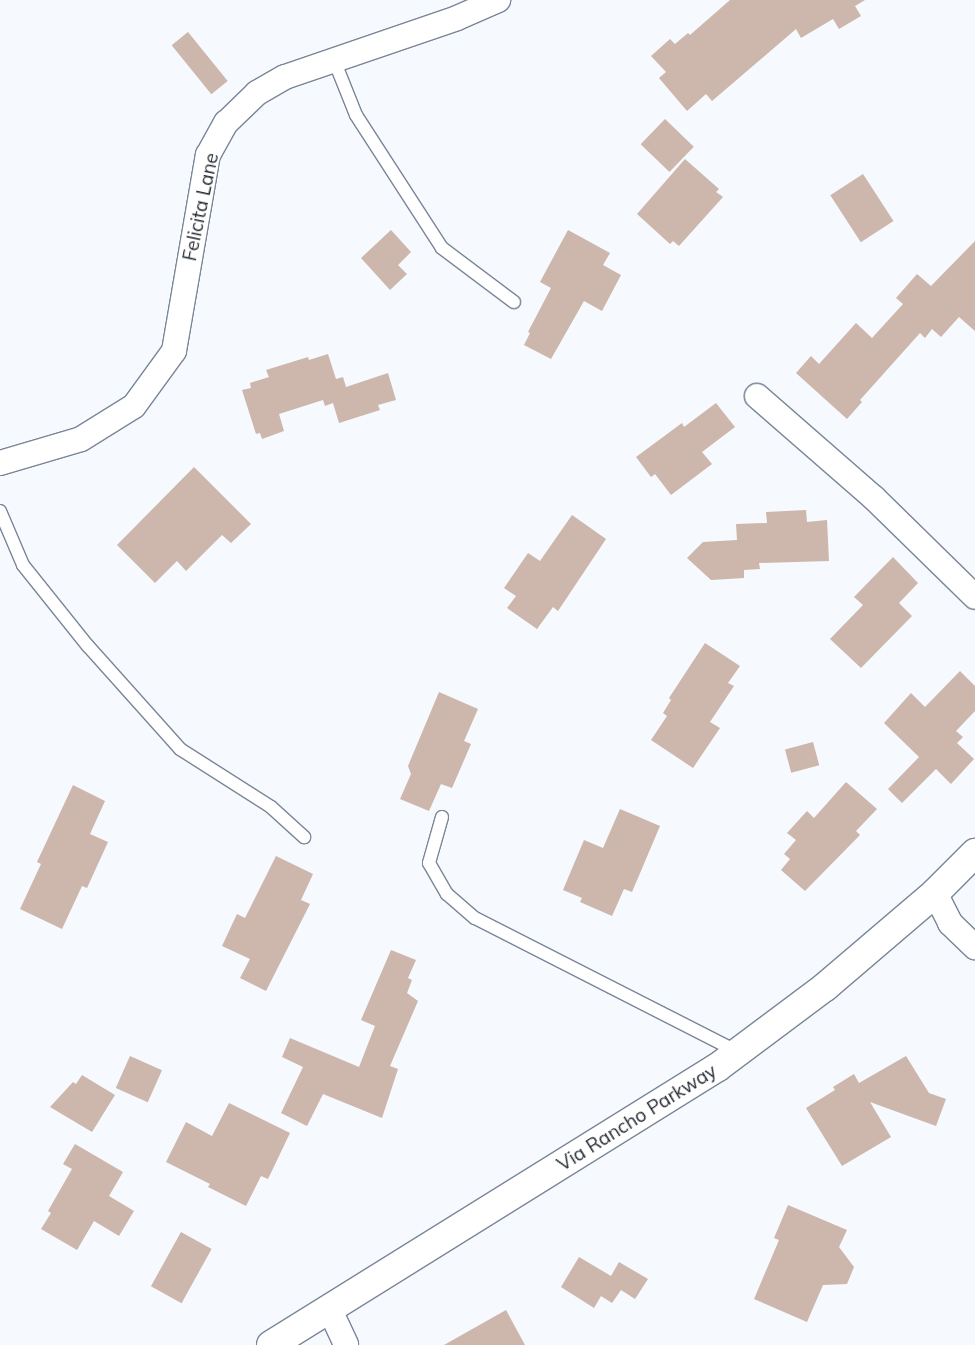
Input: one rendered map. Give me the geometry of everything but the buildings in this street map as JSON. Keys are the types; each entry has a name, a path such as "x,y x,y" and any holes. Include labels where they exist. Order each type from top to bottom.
{"main road":[{"name":"Via Rancho Parkway","path":"271,1345 710,1073 825,987 935,893 975,853"}],"street":[{"name":"Felicita Lane","path":"0,463 81,439 134,406 174,351 208,154 226,123 258,93 285,77 457,18 498,0"},
{"path":"758,396 874,498 975,597"},
{"path":"935,893 950,923 975,947"},
{"path":"330,1310 346,1345"}],"lane":[{"path":"334,60 356,115 442,248 514,302"},
{"path":"0,511 23,565 88,646 180,749 271,807 304,837"},
{"path":"442,816 429,863 447,894 476,918 738,1052"}]}
